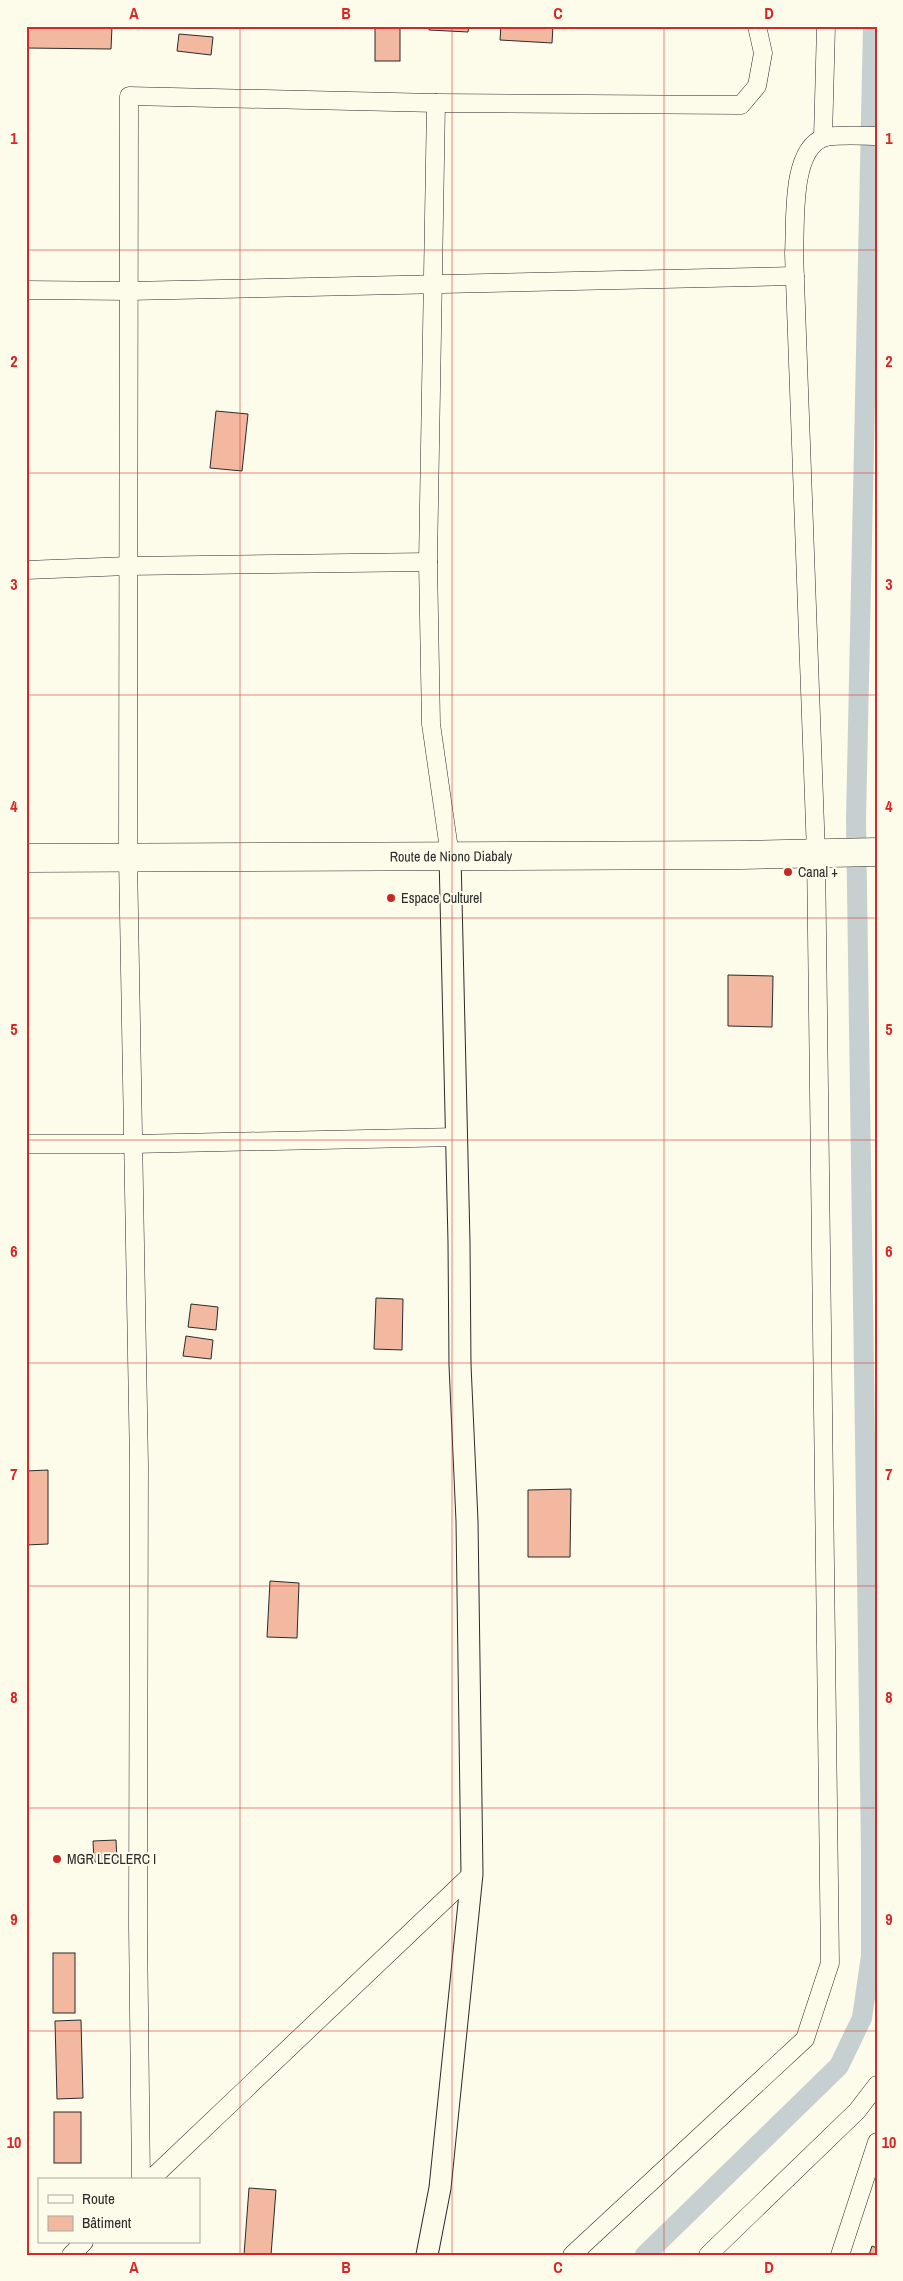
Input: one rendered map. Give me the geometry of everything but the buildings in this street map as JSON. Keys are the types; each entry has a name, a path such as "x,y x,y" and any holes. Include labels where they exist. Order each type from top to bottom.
{"main road":[{"name":"Route de Niono Diabaly","path":"26,858 877,852"}],"street":[{"path":"141,2178 138,1926 139,1465 128,858 129,96 436,103 741,105 757,86 763,53 757,26"},
{"path":"823,138 826,26"},
{"path":"427,2255 440,2188 472,1874 467,1522 460,1365 450,856 430,724 428,562 436,103"},
{"path":"572,2255 805,2039 830,1963 823,853 794,253 799,169 809,148 823,138 877,136"},
{"path":"26,290 129,291 433,282 795,276"},
{"path":"26,570 128,566 428,562"},
{"path":"26,1144 457,1138"},
{"path":"152,2178 472,1874"},
{"path":"708,2255 857,2111 877,2086"},
{"path":"840,2255 877,2142"},
{"path":"71,2255 82,2244"}],"waterway":[{"path":"645,2255 839,2066 862,2018 871,1956 856,820 873,26"}],"place":[{"name":"Canal +","path":"788,872"},
{"name":"Espace Culturel","path":"391,898"},
{"name":"MGR LECLERC I","path":"57,1859"}]}
